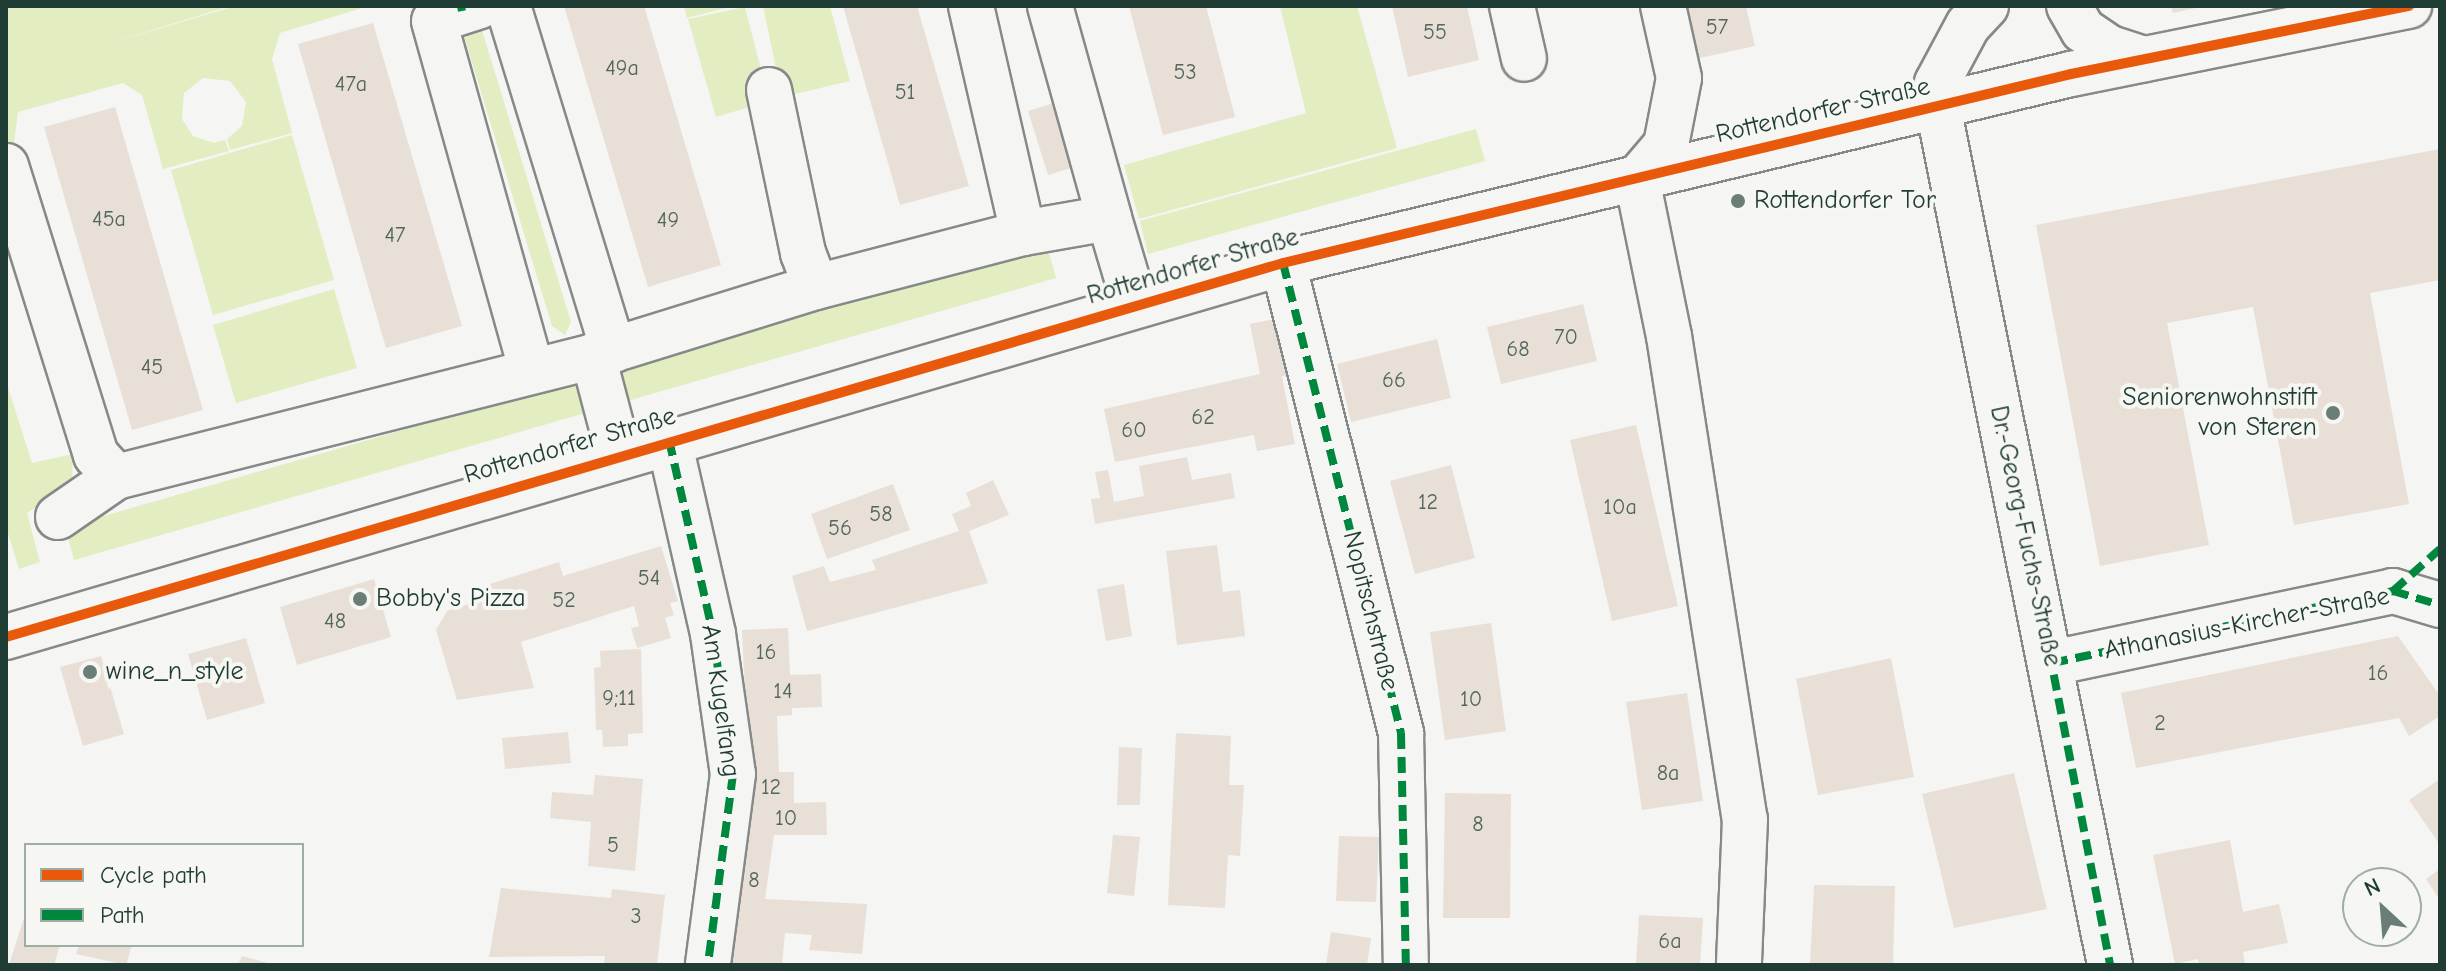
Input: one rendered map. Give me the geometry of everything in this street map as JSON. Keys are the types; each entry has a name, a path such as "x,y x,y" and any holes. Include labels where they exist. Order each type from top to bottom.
{"street":[{"path":"480,6 434,21 531,369"},
{"path":"508,6 603,353 619,455"},
{"path":"971,6 1023,233"},
{"path":"1050,6 1135,305"},
{"path":"1512,6 1524,59"},
{"path":"1663,6 1679,78 1666,145 1637,179 1676,381 1745,819 1739,965"},
{"path":"1938,107 1937,83 1968,25 1986,6"},
{"path":"2069,6 2083,30 2110,48 2144,59"},
{"name":"Rottendorfer Straße","path":"6,637 669,440 1283,263 2144,59 2409,6"},
{"path":"769,90 803,253 816,287"},
{"name":"Dr.-Georg-Fuchs-Straße","path":"1938,107 2052,663 2110,965"},
{"path":"6,166 96,455 116,477"},
{"path":"58,517 116,477 603,353 816,287 1023,233 1109,218"},
{"name":"Nopitschstraße","path":"1283,263 1401,733 1406,965"},
{"name":"Am Kugelfang","path":"669,440 713,634 733,774 708,965"},
{"name":"Athanasius-Kircher-Straße","path":"2052,663 2393,591 2440,605"}],"green space":[{"path":"6,6 230,6 104,45 235,6 369,6 280,33 272,59 292,133 230,150 227,139 242,126 246,102 230,81 203,78 184,93 182,119 193,136 214,143 225,140 229,151 163,169 142,95 123,83 18,112 13,151 6,153"},
{"path":"684,6 733,6 687,18"},
{"path":"763,6 830,6 850,81 782,97"},
{"path":"1280,6 1357,6 1397,148 1139,219 1124,165 1306,113"},
{"path":"745,7 769,101 716,117 688,19"},
{"path":"482,30 571,322 565,335 552,326 464,36"},
{"path":"1476,129 1485,161 1148,254 1140,221"},
{"path":"292,135 334,280 213,315 171,170"},
{"path":"1047,245 1056,278 74,560 65,527"},
{"path":"334,289 357,368 236,403 213,325"},
{"path":"6,381 32,463 73,454 72,485 27,513 40,562 19,569 6,527"}],"building":[{"path":"564,6 644,6 721,265 648,287"},
{"path":"843,6 917,6 969,186 900,205"},
{"path":"1129,6 1206,6 1235,117 1163,135"},
{"path":"1392,6 1467,6 1479,60 1408,77"},
{"path":"1678,6 1746,6 1755,46 1690,60"},
{"path":"2171,6 2199,6 2200,7 2173,13"},
{"path":"373,23 462,326 386,348 298,44"},
{"path":"1060,101 1081,165 1048,175 1028,111"},
{"path":"115,107 203,410 132,430 44,127"},
{"name":"Seniorenwohnstift von Steren","path":"2440,149 2440,280 2370,293 2409,504 2294,525 2253,307 2167,323 2209,545 2100,566 2036,225"},
{"path":"1583,304 1597,361 1501,384 1487,327"},
{"path":"1280,318 1291,375 1282,376 1295,444 1257,451 1254,435 1115,462 1104,409 1260,374 1250,324"},
{"path":"1437,339 1451,398 1351,422 1337,364"},
{"path":"1636,425 1678,606 1612,621 1570,440"},
{"path":"1187,457 1192,480 1231,473 1235,498 1095,524 1091,499 1100,498 1095,472 1108,470 1114,502 1144,496 1139,466"},
{"path":"1451,465 1475,558 1415,574 1390,481"},
{"path":"993,480 1009,515 969,531 988,583 807,631 792,576 824,566 830,582 876,570 872,560 959,531 952,514 971,506 966,493"},
{"path":"893,484 910,530 827,559 811,514"},
{"path":"1217,545 1223,592 1240,590 1245,636 1177,645 1166,551"},
{"path":"661,546 678,601 670,603 674,615 665,618 671,638 637,648 631,628 639,626 634,606 521,642 534,688 457,700 436,630 447,611 494,596 490,584 559,562 563,576"},
{"path":"374,579 391,637 297,665 280,607"},
{"path":"1124,584 1132,636 1106,641 1097,589"},
{"path":"1491,623 1506,731 1445,740 1430,632"},
{"path":"788,628 790,675 821,674 822,707 792,708 792,715 777,716 779,772 794,772 794,803 826,802 827,835 774,835 765,899 867,904 862,954 809,950 812,935 785,933 782,965 729,965 749,773 742,630"},
{"path":"2398,636 2440,696 2440,716 2409,736 2399,718 2136,768 2121,693"},
{"path":"246,638 265,703 207,720 188,654"},
{"path":"641,649 643,733 628,734 628,746 603,747 602,730 596,730 594,668 601,667 600,651"},
{"path":"101,656 124,734 83,746 60,667"},
{"path":"1891,658 1914,777 1818,795 1796,679"},
{"path":"1687,693 1703,801 1642,810 1626,702"},
{"path":"568,732 571,763 505,769 502,738"},
{"path":"1176,733 1231,736 1229,785 1244,785 1240,856 1228,855 1225,908 1168,905"},
{"path":"1119,747 1142,748 1140,805 1117,805"},
{"path":"2014,773 2047,909 1954,928 1922,794"},
{"path":"595,775 643,779 635,871 588,866 591,822 550,818 552,792 593,795"},
{"path":"2440,779 2440,845 2409,800"},
{"path":"1445,793 1511,794 1510,918 1443,918"},
{"path":"1113,835 1140,837 1134,896 1107,893"},
{"path":"1339,836 1379,837 1376,902 1336,901"},
{"path":"2230,840 2243,912 2279,904 2288,943 2243,952 2245,965 2199,965 2198,959 2175,964 2153,855"},
{"path":"2440,869 2440,900 2426,879"},
{"path":"1814,885 1895,886 1893,965 1810,965"},
{"path":"501,888 611,898 612,889 665,895 657,965 604,965 605,956 489,957"},
{"path":"1639,915 1703,918 1700,965 1636,965"},
{"path":"24,918 24,947 59,947 54,965 9,965"},
{"path":"1331,932 1371,938 1367,965 1326,965"},
{"path":"78,947 131,947 126,965 76,954"},
{"path":"242,956 271,964 271,965 238,965"}],"marked path":[{"path":"461,6 462,11"},
{"path":"1283,263 1401,733 1406,965"},
{"path":"669,440 713,634 733,774 708,965"},
{"path":"2393,591 2440,549"},
{"path":"2052,663 2393,591 2440,605"},
{"path":"2040,604 2110,965"}],"cycle path":[{"path":"6,637 1283,263 2071,74 2409,6"}],"place":[{"name":"Rottendorfer Tor","path":"1738,201"},
{"name":"Seniorenwohnstift von Steren","path":"2333,413"},
{"name":"Bobby's Pizza","path":"360,599"},
{"name":"wine_n_style","path":"90,672"}]}
